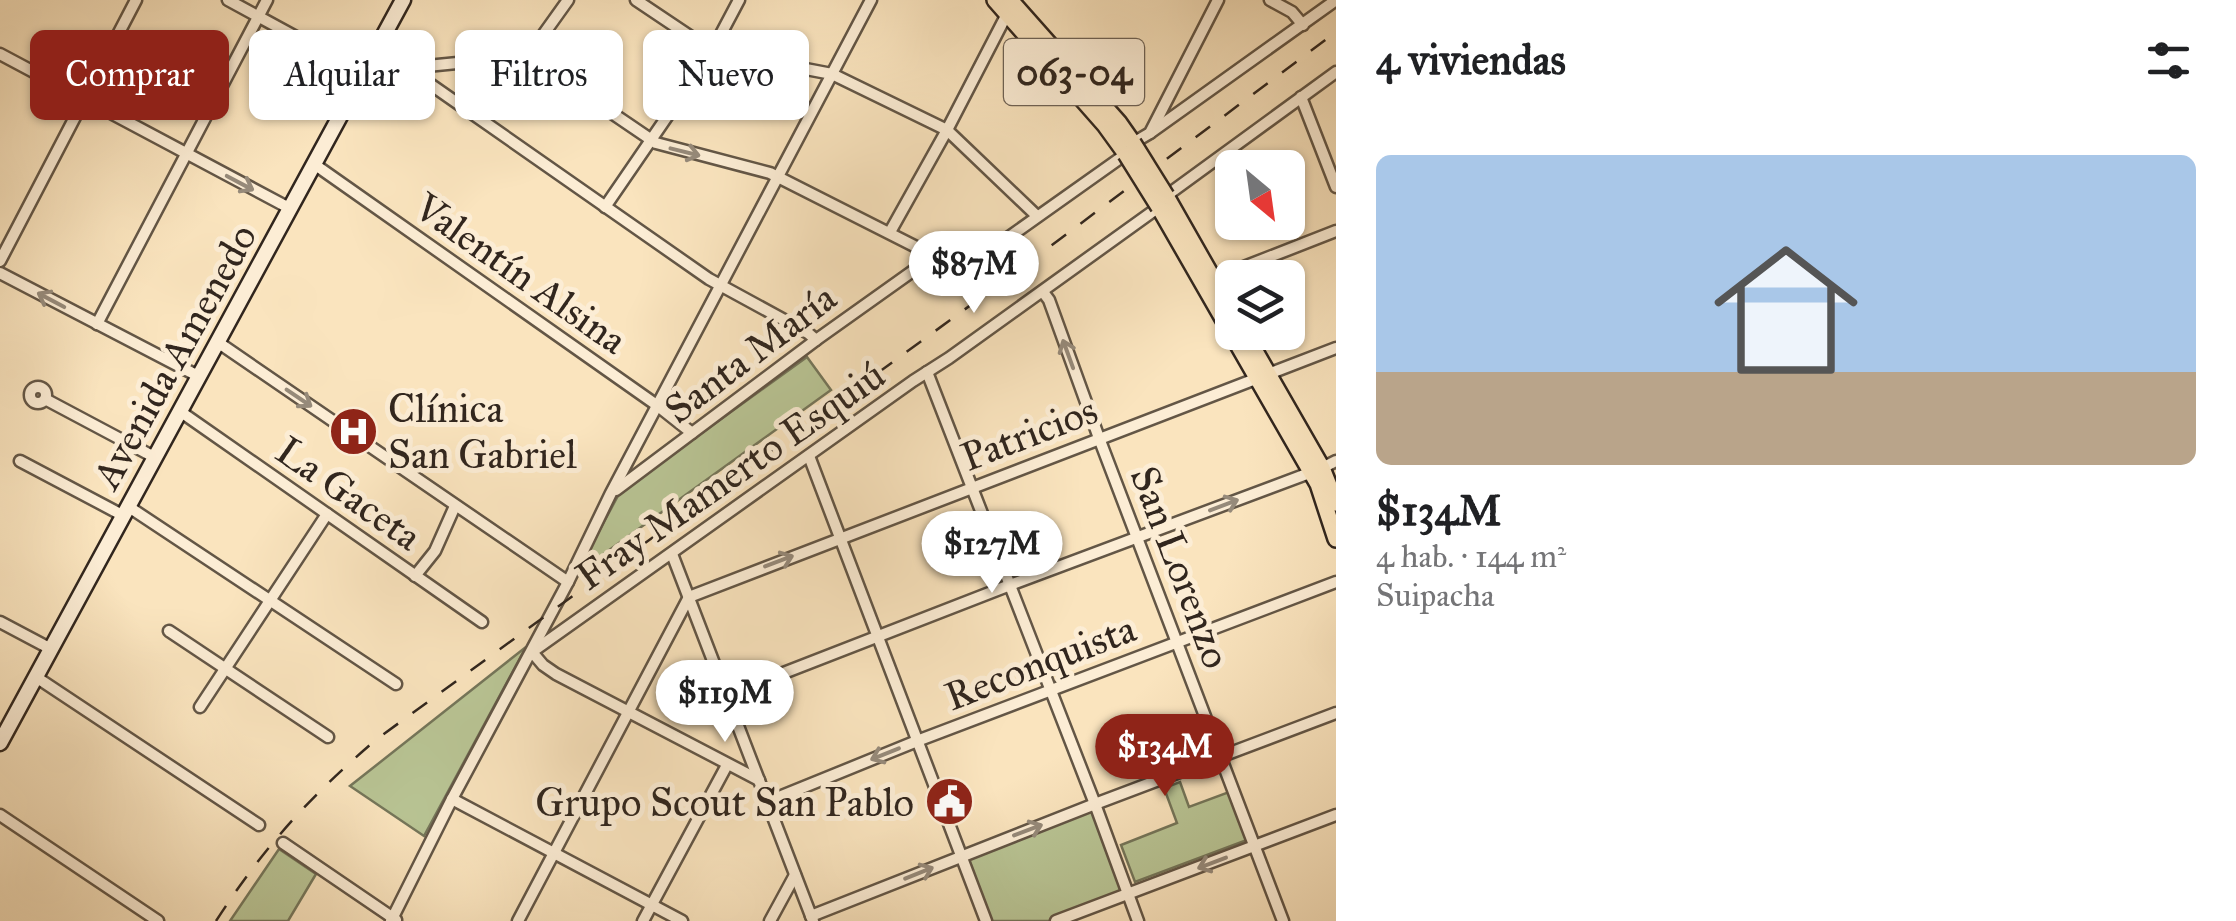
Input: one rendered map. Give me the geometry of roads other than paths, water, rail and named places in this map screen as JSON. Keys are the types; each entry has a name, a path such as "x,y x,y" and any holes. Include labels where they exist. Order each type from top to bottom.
{"main road":[{"name":"063-04","path":"995,0 1011,4 1115,137 1130,148 1263,376 1323,467 1336,503"},
{"name":"063-04","path":"1162,202 1215,282"},
{"name":"063-04","path":"1252,350 1263,376"},
{"name":"063-04","path":"1323,467 1318,484 1336,539"}],"street":[{"path":"120,30 136,0"},
{"path":"228,0 287,30"},
{"path":"97,324 267,0"},
{"name":"Avenida Amenedo","path":"387,30 403,0"},
{"path":"547,30 568,0"},
{"path":"636,0 681,30"},
{"path":"723,30 739,0"},
{"path":"284,843 393,920 452,799 871,0"},
{"path":"1150,133 1218,0"},
{"path":"1270,0 1292,12 1302,25"},
{"path":"622,120 661,146 779,176 934,256 966,266 1336,0"},
{"path":"890,232 1011,4"},
{"path":"0,54 30,70"},
{"path":"809,70 832,74 946,130 1037,216"},
{"name":"Fray Mamerto Esquiú","path":"532,652 1043,292 1336,72"},
{"path":"435,88 720,286 816,340"},
{"path":"1301,97 1332,165 1336,187"},
{"path":"0,262 74,120"},
{"path":"121,120 291,209"},
{"name":"Avenida Amenedo","path":"0,742 338,120"},
{"path":"604,206 665,120"},
{"name":"Valentín Alsina","path":"314,164 692,433"},
{"path":"1213,278 1336,231"},
{"name":"Santa María","path":"611,493 934,256"},
{"path":"0,272 200,378"},
{"name":"San Lorenzo","path":"1043,292 1284,921"},
{"path":"219,343 568,582"},
{"name":"Patricios","path":"689,597 1336,348"},
{"path":"927,372 1138,921"},
{"path":"45,399 156,458"},
{"name":"La Gaceta","path":"181,412 482,622"},
{"path":"809,456 986,921"},
{"path":"20,461 126,512 270,600 396,684"},
{"path":"728,695 1323,467"},
{"path":"416,576 435,551 455,506"},
{"path":"200,707 328,514"},
{"path":"672,554 812,919 962,856 1336,713"},
{"name":"Reconquista","path":"768,802 917,741 1336,582"},
{"path":"518,921 689,597"},
{"path":"0,622 51,649"},
{"path":"168,631 328,737"},
{"path":"532,652 556,674 759,780"},
{"path":"36,678 259,826"},
{"path":"642,921 727,764"},
{"path":"452,799 682,921"},
{"path":"0,816 158,921"},
{"path":"1056,921 1336,816"},
{"path":"770,921 795,875"}],"railway":[{"path":"216,921 289,824 377,739 1020,269 1336,32"}],"place":[{"name":"Clínica San Gabriel","path":"353,431"},
{"name":"Grupo Scout San Pablo","path":"949,802"}]}
